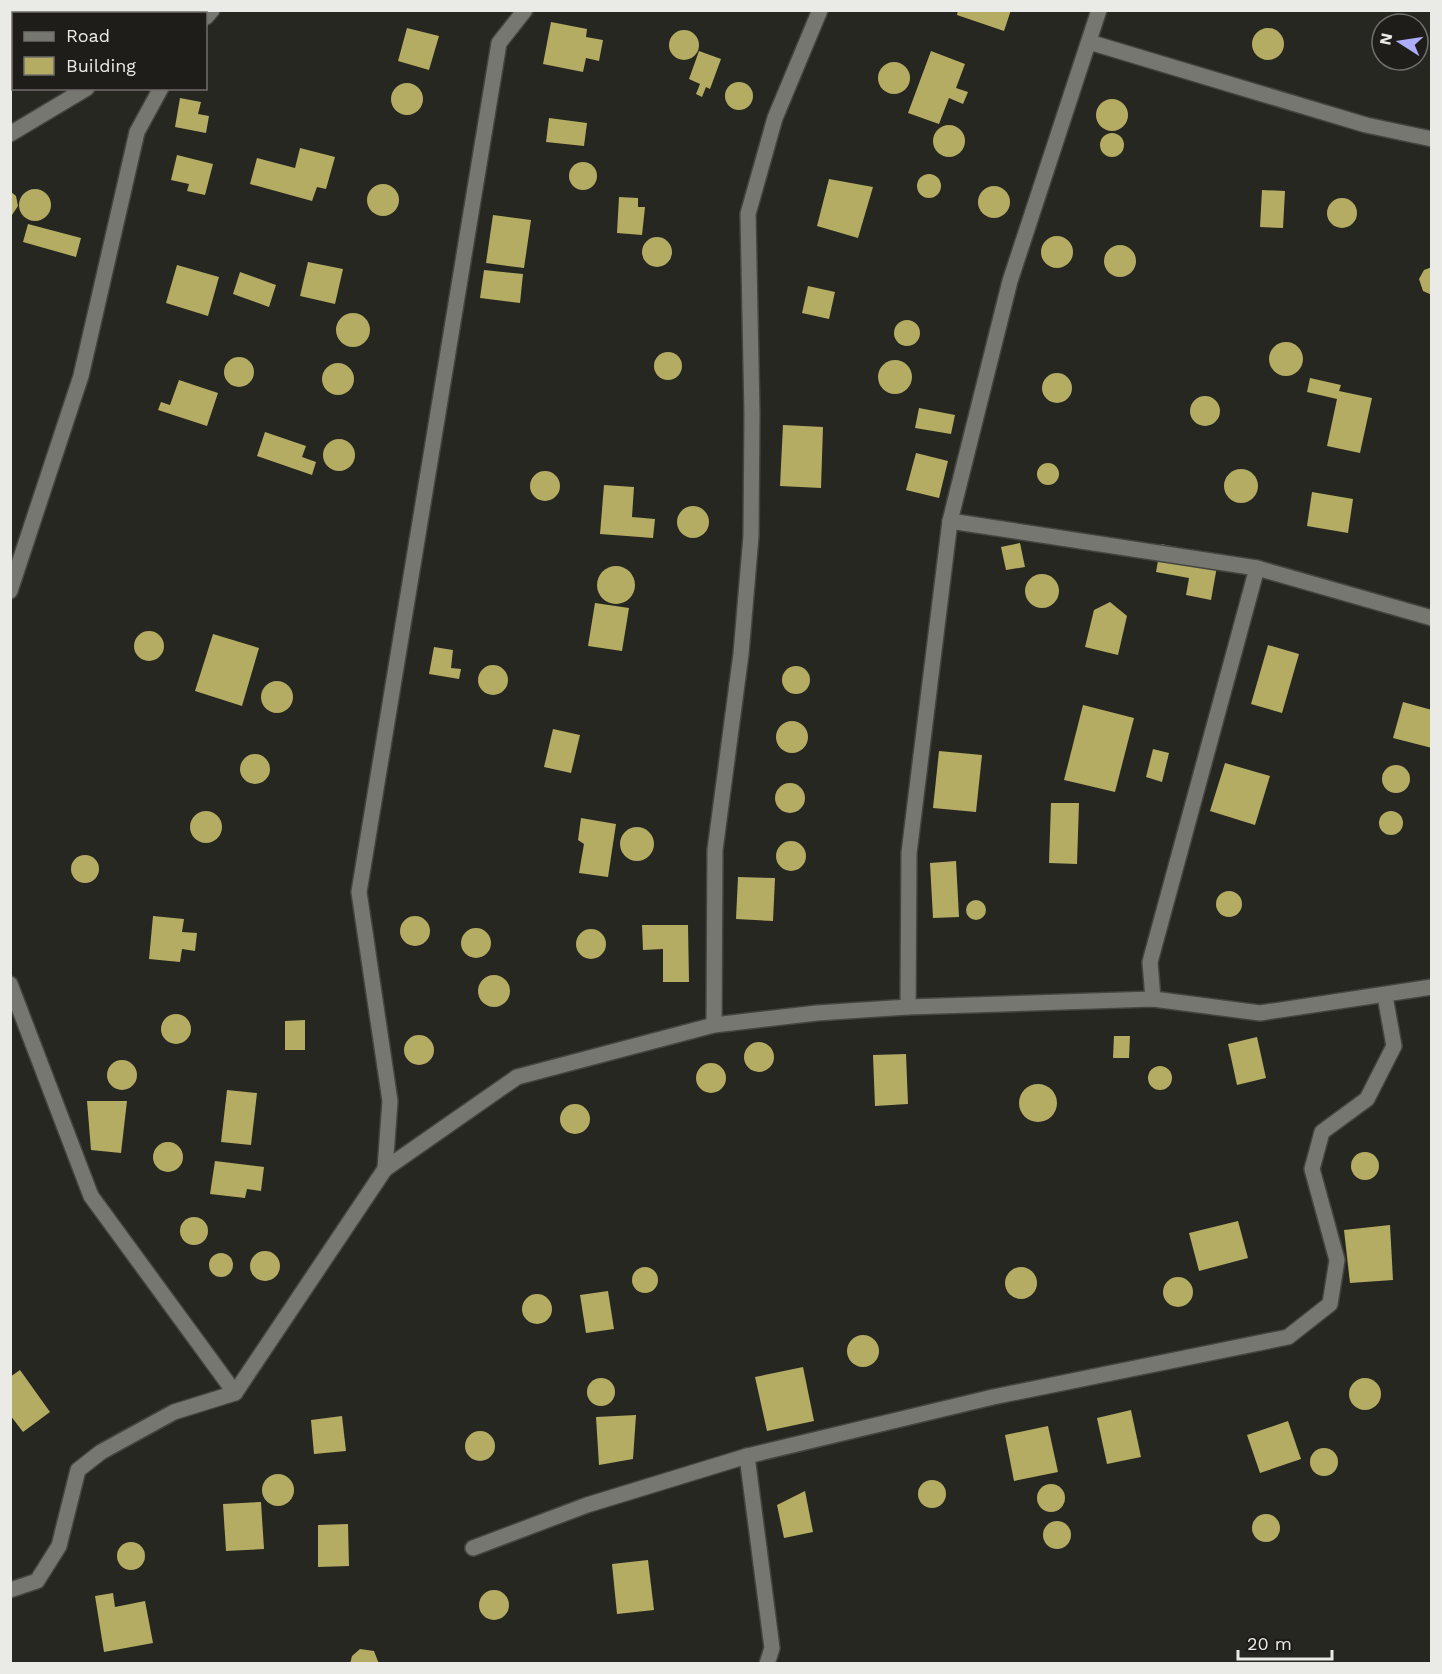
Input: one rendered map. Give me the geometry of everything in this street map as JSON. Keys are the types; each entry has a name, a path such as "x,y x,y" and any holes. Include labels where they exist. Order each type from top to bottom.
{"street":[{"path":"385,1169 390,1101 359,892 499,43 525,10"},
{"path":"714,1025 715,850 741,654 751,536 752,414 748,214 775,118 820,10"},
{"path":"908,1007 909,853 950,521 1010,281 1099,10"},
{"path":"1089,42 1366,125 1431,139"},
{"path":"10,134 84,90"},
{"path":"10,591 81,376 137,132 160,90"},
{"path":"950,521 1257,568 1431,618"},
{"path":"1153,999 1150,962 1257,568"},
{"path":"10,984 91,1196 236,1394"},
{"path":"10,1590 37,1581 58,1546 78,1470 101,1452 174,1412 236,1394 385,1169 517,1077 714,1025 817,1013 908,1007 1153,999 1260,1013 1385,996 1431,987"},
{"path":"473,1548 587,1505 747,1456 993,1397 1288,1337 1330,1304 1337,1260 1312,1169 1322,1132 1367,1099 1394,1046 1385,996"},
{"path":"747,1456 772,1648 767,1664"}],"building":[{"path":"958,10 1011,10 1004,31 957,15"},
{"path":"551,22 587,29 586,37 603,40 599,61 586,58 583,72 543,64"},
{"path":"407,28 439,36 429,70 398,61"},
{"path":"1268,28 1280,32 1284,44 1280,56 1268,60 1256,56 1252,44 1256,32"},
{"path":"684,30 694,35 699,45 694,55 684,60 674,55 669,45 674,35"},
{"path":"699,51 721,59 710,89 706,87 702,97 696,94 700,84 689,79"},
{"path":"931,51 965,64 956,88 968,92 963,104 949,98 939,124 908,113"},
{"path":"894,62 905,67 910,78 905,89 894,94 883,89 878,78 883,67"},
{"path":"739,82 749,86 753,96 749,106 739,110 729,106 725,96 729,86"},
{"path":"407,83 418,88 423,99 418,110 407,115 396,110 391,99 396,88"},
{"path":"180,98 201,102 198,114 209,116 206,133 175,127"},
{"path":"1112,99 1123,104 1128,115 1123,126 1112,131 1101,126 1096,115 1101,104"},
{"path":"549,118 587,123 584,146 546,142"},
{"path":"949,125 960,130 965,141 960,152 949,157 938,152 933,141 938,130"},
{"path":"1107,133 1117,133 1124,140 1124,150 1117,157 1107,157 1100,150 1100,140"},
{"path":"300,148 335,157 326,189 317,187 312,201 250,184 257,158 295,168"},
{"path":"177,155 213,164 205,195 187,191 189,184 171,180"},
{"path":"583,162 593,166 597,176 593,186 583,190 573,186 569,176 573,166"},
{"path":"929,174 938,177 941,186 938,195 929,198 920,195 917,186 920,177"},
{"path":"829,179 873,187 858,238 817,226"},
{"path":"383,184 394,189 399,200 394,211 383,216 372,211 367,200 372,189"},
{"path":"994,186 1005,191 1010,202 1005,213 994,218 983,213 978,202 983,191"},
{"path":"35,189 46,194 51,205 46,216 35,221 24,216 19,205 24,194"},
{"path":"1262,190 1285,191 1283,228 1260,227"},
{"path":"10,191 16,196 18,206 10,218"},
{"path":"619,197 638,198 638,207 645,207 642,235 617,233"},
{"path":"1342,198 1348,199 1356,207 1356,219 1348,227 1342,228 1336,227 1328,219 1327,213 1328,207 1336,199"},
{"path":"493,215 531,220 524,268 486,263"},
{"path":"28,224 81,238 76,257 23,242"},
{"path":"1057,236 1068,241 1073,252 1068,263 1057,268 1046,263 1041,252 1046,241"},
{"path":"657,237 668,241 672,252 668,263 657,267 646,263 642,252 646,241"},
{"path":"1120,245 1131,250 1136,261 1131,272 1120,277 1109,272 1104,261 1109,250"},
{"path":"308,262 343,269 335,304 300,296"},
{"path":"177,265 219,277 208,316 166,303"},
{"path":"1432,267 1432,295 1423,291 1419,279 1424,270"},
{"path":"484,270 523,274 520,303 480,298"},
{"path":"240,272 276,285 269,307 233,294"},
{"path":"808,286 835,292 829,319 802,313"},
{"path":"353,313 365,318 370,330 365,342 353,347 341,342 336,330 341,318"},
{"path":"907,320 916,324 920,333 916,342 907,346 898,342 894,333 898,324"},
{"path":"1286,342 1298,347 1303,359 1298,371 1286,376 1274,371 1269,359 1274,347"},
{"path":"668,352 678,356 682,366 678,376 668,380 658,376 654,366 658,356"},
{"path":"239,357 250,361 254,372 250,383 239,387 228,383 224,372 228,361"},
{"path":"895,360 907,365 912,377 907,389 895,394 883,389 878,377 883,365"},
{"path":"338,363 349,368 354,379 349,390 338,395 327,390 322,379 327,368"},
{"path":"1057,373 1067,378 1072,388 1067,398 1057,403 1047,398 1042,388 1047,378"},
{"path":"1310,378 1341,385 1339,391 1372,398 1360,453 1327,446 1337,399 1307,392"},
{"path":"179,380 218,393 207,426 158,410 161,402 170,405"},
{"path":"1205,396 1215,401 1220,411 1215,421 1205,426 1195,421 1190,411 1195,401"},
{"path":"919,408 955,415 951,434 915,428"},
{"path":"783,425 823,427 821,488 780,486"},
{"path":"265,432 306,446 302,457 316,462 312,475 257,456"},
{"path":"339,439 350,444 355,455 350,466 339,471 328,466 323,455 328,444"},
{"path":"916,453 948,461 939,498 906,490"},
{"path":"1048,463 1056,466 1059,474 1056,482 1048,485 1040,482 1037,474 1040,466"},
{"path":"1241,469 1253,474 1258,486 1253,498 1241,503 1229,498 1224,486 1229,474"},
{"path":"545,471 556,475 560,486 556,497 545,501 534,497 530,486 534,475"},
{"path":"604,485 634,487 632,517 655,519 653,538 600,534"},
{"path":"1312,492 1353,499 1348,533 1307,526"},
{"path":"693,506 704,511 709,522 704,533 693,538 682,533 677,522 682,511"},
{"path":"1020,543 1025,567 1006,570 1001,547"},
{"path":"1161,544 1219,555 1211,600 1186,595 1189,578 1156,572"},
{"path":"616,566 629,572 635,585 629,598 616,604 603,598 597,585 603,572"},
{"path":"1042,574 1054,579 1059,591 1054,603 1042,608 1030,603 1025,591 1030,579"},
{"path":"1110,602 1127,616 1118,655 1085,647 1094,610"},
{"path":"595,603 629,608 622,651 588,646"},
{"path":"149,631 159,636 164,646 159,656 149,661 139,656 134,646 139,636"},
{"path":"213,634 259,648 242,706 195,691"},
{"path":"1268,645 1299,654 1282,713 1251,704"},
{"path":"434,647 453,650 451,668 461,669 459,679 429,674"},
{"path":"493,665 503,670 508,680 503,690 493,695 483,690 478,680 483,670"},
{"path":"796,666 806,670 810,680 806,690 796,694 786,690 782,680 786,670"},
{"path":"277,681 288,686 293,697 288,708 277,713 266,708 261,697 266,686"},
{"path":"1403,702 1432,710 1432,748 1393,738"},
{"path":"1083,705 1134,718 1115,792 1064,780"},
{"path":"792,721 803,726 808,737 803,748 792,753 781,748 776,737 781,726"},
{"path":"553,729 580,735 571,773 544,767"},
{"path":"1153,749 1169,753 1162,782 1146,777"},
{"path":"939,751 982,755 976,812 933,808"},
{"path":"255,754 266,758 270,769 266,780 255,784 244,780 240,769 244,758"},
{"path":"1225,763 1270,776 1255,825 1210,811"},
{"path":"1396,765 1406,769 1410,779 1406,789 1396,793 1386,789 1382,779 1386,769"},
{"path":"790,783 801,787 805,798 801,809 790,813 779,809 775,798 779,787"},
{"path":"1051,803 1079,803 1077,864 1049,863"},
{"path":"206,811 217,816 222,827 217,838 206,843 195,838 190,827 195,816"},
{"path":"1391,811 1400,814 1403,823 1400,832 1391,835 1382,832 1379,823 1382,814"},
{"path":"581,818 616,824 608,877 579,873 584,844 578,840"},
{"path":"637,827 649,832 654,844 649,856 637,861 625,856 620,844 625,832"},
{"path":"791,841 802,845 806,856 802,867 791,871 780,867 776,856 780,845"},
{"path":"85,855 95,859 99,869 95,879 85,883 75,879 71,869 75,859"},
{"path":"956,861 959,917 933,918 930,863"},
{"path":"738,877 775,878 773,921 736,919"},
{"path":"1229,891 1238,895 1242,904 1238,913 1229,917 1220,913 1216,904 1220,895"},
{"path":"972,900 980,900 986,906 986,914 980,920 972,920 966,914 966,906"},
{"path":"153,916 184,919 182,932 197,933 195,951 182,949 180,962 149,959"},
{"path":"415,916 426,920 430,931 426,942 415,946 404,942 400,931 404,920"},
{"path":"642,925 688,925 689,982 663,982 663,949 643,950"},
{"path":"476,928 482,929 490,937 490,949 482,957 476,958 470,957 462,949 461,943 462,937 470,929"},
{"path":"591,929 602,933 606,944 602,955 591,959 580,955 576,944 580,933"},
{"path":"494,975 505,980 510,991 505,1002 494,1007 483,1002 478,991 483,980"},
{"path":"176,1014 186,1019 191,1029 186,1039 176,1044 166,1039 161,1029 166,1019"},
{"path":"305,1020 305,1050 285,1050 285,1021"},
{"path":"419,1035 430,1039 434,1050 430,1061 419,1065 408,1061 404,1050 408,1039"},
{"path":"1114,1036 1130,1036 1129,1058 1113,1058"},
{"path":"1257,1037 1266,1078 1237,1085 1228,1044"},
{"path":"759,1042 770,1046 774,1057 770,1068 759,1072 748,1068 744,1057 748,1046"},
{"path":"906,1054 908,1104 875,1106 873,1055"},
{"path":"122,1060 132,1065 137,1075 132,1085 122,1090 112,1085 107,1075 112,1065"},
{"path":"711,1063 722,1067 726,1078 722,1089 711,1093 700,1089 696,1078 700,1067"},
{"path":"1160,1066 1169,1069 1172,1078 1169,1087 1160,1090 1151,1087 1148,1078 1151,1069"},
{"path":"1038,1084 1051,1090 1057,1103 1051,1116 1038,1122 1025,1116 1019,1103 1025,1090"},
{"path":"227,1090 257,1093 251,1145 221,1142"},
{"path":"87,1101 127,1101 121,1153 91,1150"},
{"path":"575,1104 585,1109 590,1119 585,1129 575,1134 565,1129 560,1119 565,1109"},
{"path":"168,1142 174,1143 182,1151 182,1163 174,1171 168,1172 162,1171 154,1163 153,1157 154,1151 162,1143"},
{"path":"1365,1152 1375,1156 1379,1166 1375,1176 1365,1180 1355,1176 1351,1166 1355,1156"},
{"path":"215,1161 264,1167 261,1191 247,1189 245,1198 210,1194"},
{"path":"194,1217 204,1221 208,1231 204,1241 194,1245 184,1241 180,1231 184,1221"},
{"path":"1238,1221 1248,1258 1199,1271 1189,1233"},
{"path":"1390,1225 1393,1280 1350,1283 1344,1230"},
{"path":"265,1251 275,1256 280,1266 275,1276 265,1281 255,1276 250,1266 255,1256"},
{"path":"221,1253 226,1254 232,1260 232,1270 226,1276 221,1277 216,1276 210,1270 209,1265 210,1260 216,1254"},
{"path":"645,1267 654,1271 658,1280 654,1289 645,1293 636,1289 632,1280 636,1271"},
{"path":"1021,1267 1032,1272 1037,1283 1032,1294 1021,1299 1010,1294 1005,1283 1010,1272"},
{"path":"1178,1277 1189,1281 1193,1292 1189,1303 1178,1307 1167,1303 1163,1292 1167,1281"},
{"path":"608,1291 614,1329 586,1333 580,1295"},
{"path":"537,1294 547,1299 552,1309 547,1319 537,1324 527,1319 522,1309 527,1299"},
{"path":"863,1335 874,1340 879,1351 874,1362 863,1367 852,1362 847,1351 852,1340"},
{"path":"803,1367 814,1421 767,1431 755,1377"},
{"path":"20,1370 50,1412 23,1432 10,1415 10,1377"},
{"path":"601,1378 611,1382 615,1392 611,1402 601,1406 591,1402 587,1392 591,1382"},
{"path":"1365,1378 1376,1383 1381,1394 1376,1405 1365,1410 1354,1405 1349,1394 1354,1383"},
{"path":"1131,1410 1141,1457 1107,1464 1097,1418"},
{"path":"636,1415 633,1459 599,1465 596,1417"},
{"path":"342,1416 346,1451 314,1454 311,1420"},
{"path":"1288,1421 1301,1459 1260,1473 1247,1435"},
{"path":"1048,1426 1058,1472 1014,1481 1005,1435"},
{"path":"480,1431 490,1436 495,1446 490,1456 480,1461 470,1456 465,1446 470,1436"},
{"path":"1324,1448 1334,1452 1338,1462 1334,1472 1324,1476 1314,1472 1310,1462 1314,1452"},
{"path":"278,1474 289,1479 294,1490 289,1501 278,1506 267,1501 262,1490 267,1479"},
{"path":"932,1480 942,1484 946,1494 942,1504 932,1508 922,1504 918,1494 922,1484"},
{"path":"1051,1484 1061,1488 1065,1498 1061,1508 1051,1512 1041,1508 1037,1498 1041,1488"},
{"path":"805,1491 813,1532 784,1538 777,1505"},
{"path":"261,1502 264,1549 226,1551 223,1504"},
{"path":"1266,1514 1276,1518 1280,1528 1276,1538 1266,1542 1256,1538 1252,1528 1256,1518"},
{"path":"1057,1521 1067,1525 1071,1535 1067,1545 1057,1549 1047,1545 1043,1535 1047,1525"},
{"path":"348,1524 349,1566 318,1567 318,1525"},
{"path":"131,1542 141,1546 145,1556 141,1566 131,1570 121,1566 117,1556 121,1546"},
{"path":"648,1560 654,1610 617,1614 612,1564"},
{"path":"494,1590 504,1595 509,1605 504,1615 494,1620 484,1615 479,1605 484,1595"},
{"path":"113,1593 115,1607 145,1601 153,1643 104,1652 95,1596"},
{"path":"360,1649 374,1651 379,1664 350,1664 352,1656"}]}
